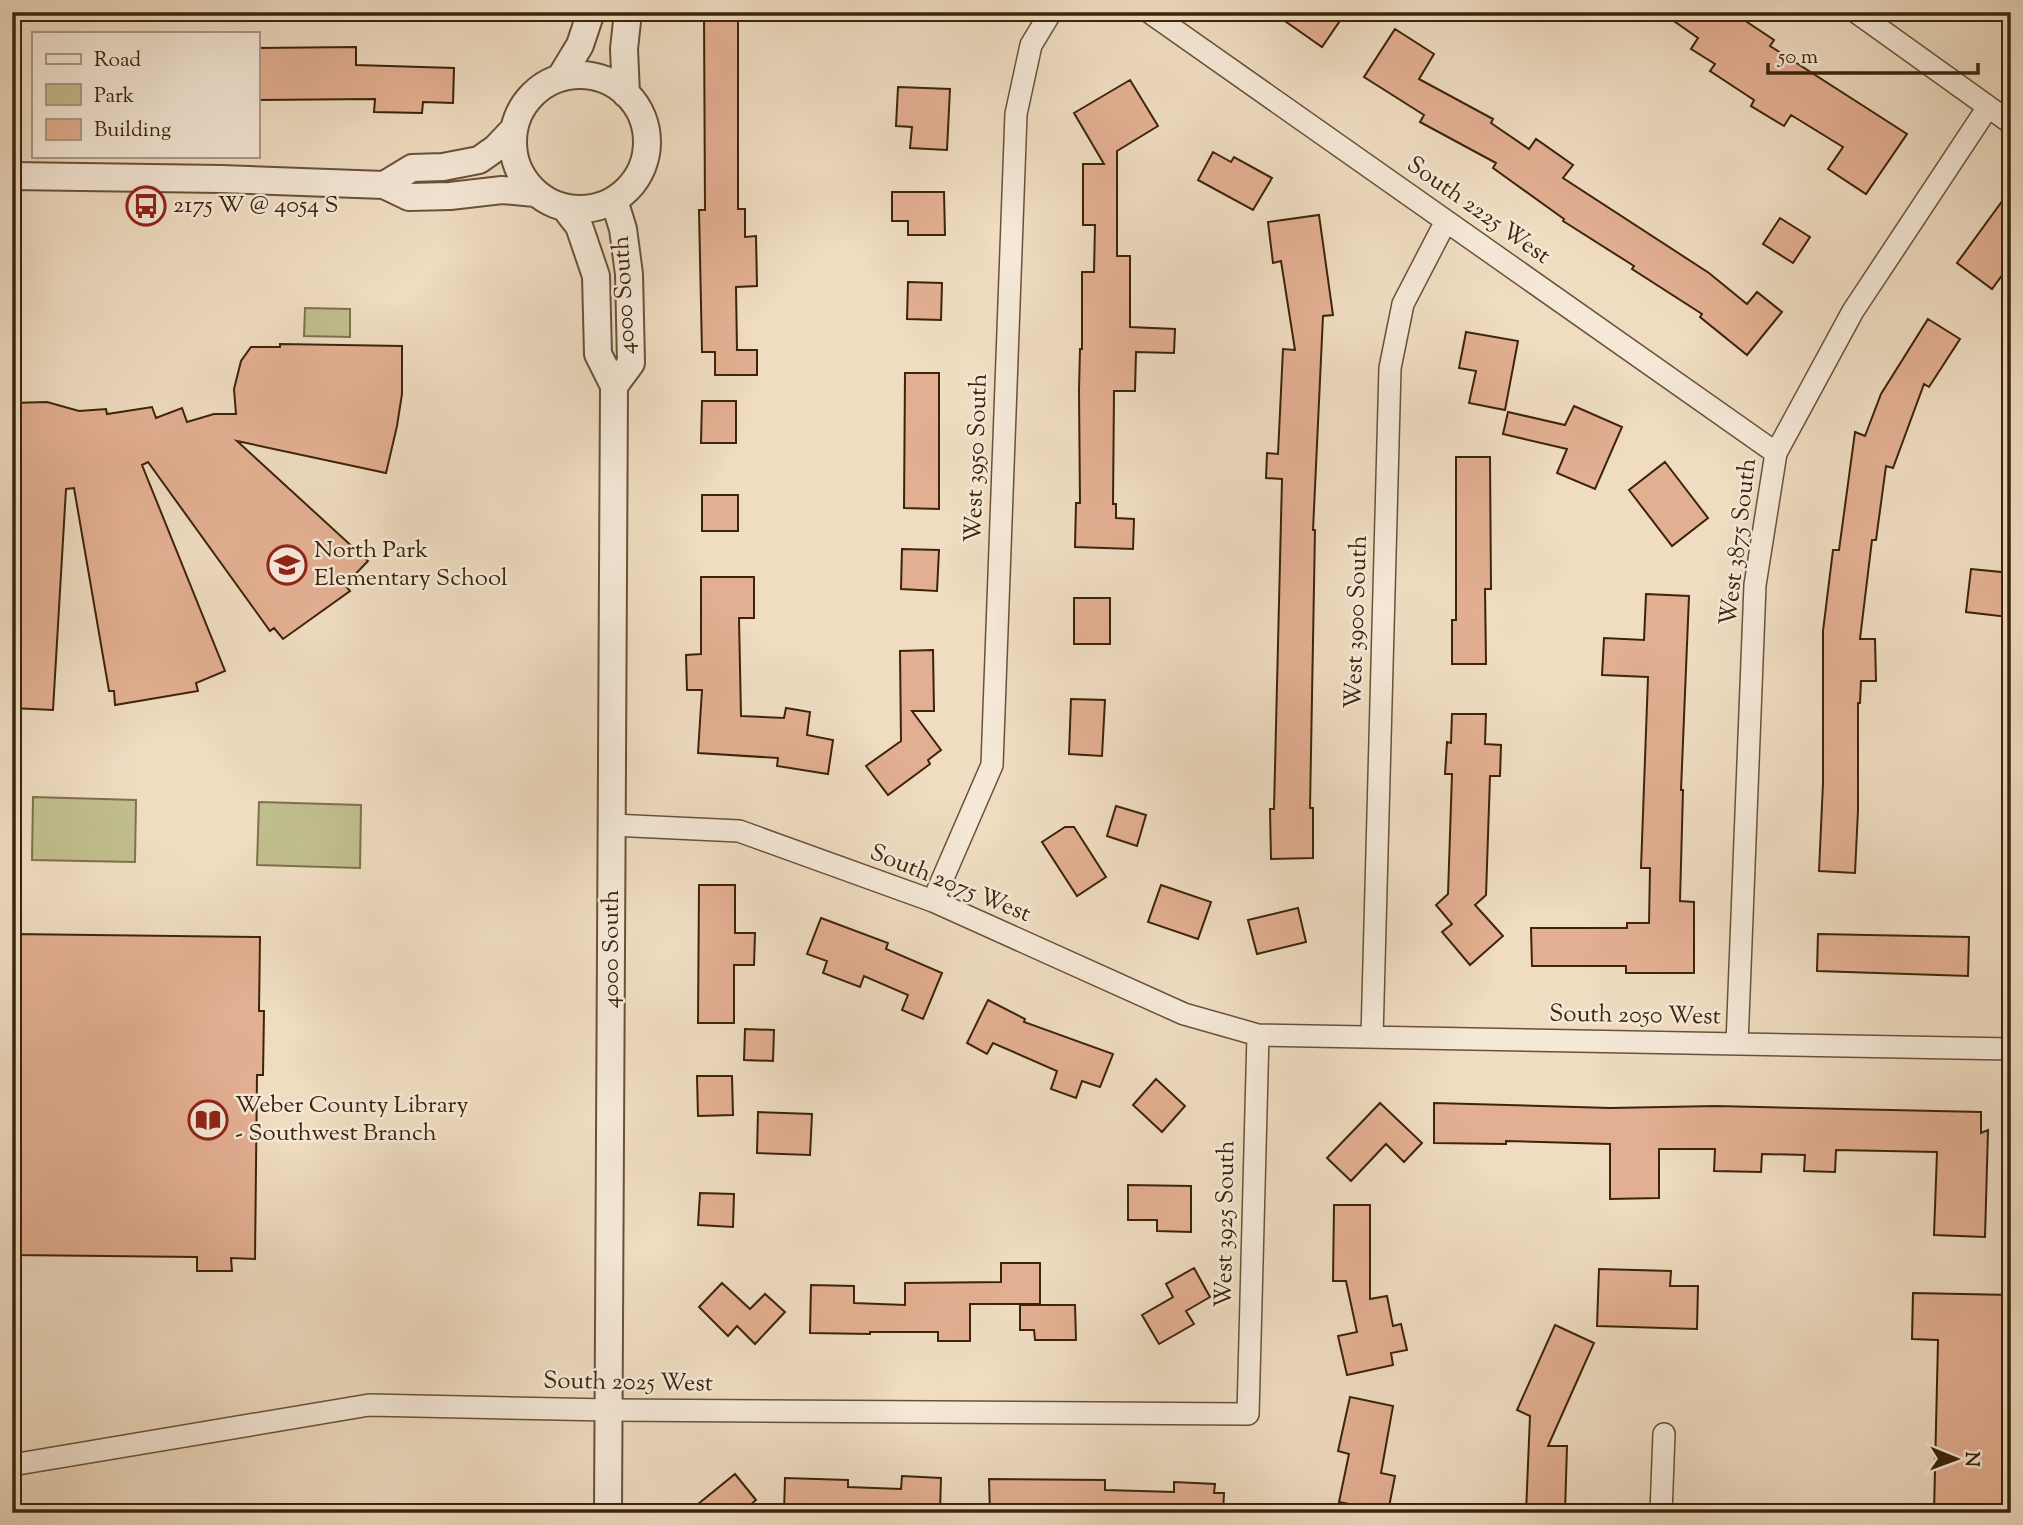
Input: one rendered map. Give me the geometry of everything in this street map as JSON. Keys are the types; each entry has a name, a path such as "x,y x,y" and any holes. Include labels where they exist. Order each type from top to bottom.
{"street":[{"path":"560,78 579,45 591,12"},
{"path":"626,94 624,49 628,12"},
{"name":"West 3950 South","path":"933,901 992,765 1016,114 1031,45 1051,12"},
{"name":"South 2225 West","path":"1149,12 1776,453"},
{"path":"1856,12 2011,123"},
{"path":"578,75 603,77 626,94 637,108 644,124 646,141 638,175 628,189 614,200 598,207 582,209 565,208 535,193 519,168 513,148 519,112 530,97 543,86 560,78 578,75"},
{"name":"West 3875 South","path":"1737,1044 1755,585 1776,453 1853,311 1988,107"},
{"path":"384,185 412,168 443,167 480,160 514,130"},
{"path":"12,176 384,185 409,197 502,190 535,193"},
{"name":"4000 South","path":"614,200 623,229 629,274 631,363 614,386"},
{"name":"4000 South","path":"565,208 579,226 596,276 598,354 614,386 608,1513"},
{"name":"West 3900 South","path":"1371,1037 1390,368 1403,304 1446,220"},
{"name":"South 2075 West","path":"612,825 738,831 933,901 1184,1014 1258,1035"},
{"name":"South 2050 West","path":"1258,1035 2011,1048"},
{"name":"West 3925 South","path":"1248,1414 1258,1035"},
{"name":"South 2025 West","path":"12,1465 369,1405 609,1410 1248,1414"},
{"path":"1661,1513 1664,1434"}],"green space":[{"path":"305,308 350,309 350,337 304,336"},
{"path":"33,797 136,800 135,862 32,860"},
{"path":"259,802 361,805 360,868 257,865"}],"building":[{"path":"704,12 738,12 738,209 745,209 745,237 756,236 757,286 736,287 737,350 757,350 757,375 715,375 715,352 702,352 699,210 705,210"},
{"path":"1272,12 1346,12 1322,47"},
{"path":"1661,12 1732,12 1774,40 1770,46 1907,134 1866,194 1828,169 1843,147 1791,115 1784,126 1751,106 1754,100 1710,71 1715,64 1691,49 1698,38"},
{"path":"1395,29 1434,54 1419,79 1493,119 1491,123 1529,149 1536,139 1573,165 1563,178 1709,273 1747,304 1757,292 1782,312 1747,355 1700,317 1702,314 1563,221 1564,219 1493,168 1496,163 1420,122 1424,115 1364,77"},
{"path":"356,47 356,65 454,68 453,103 423,102 422,113 374,112 375,99 259,100 259,48"},
{"path":"1130,80 1158,126 1117,151 1117,256 1130,256 1130,327 1175,329 1174,353 1136,352 1135,391 1114,391 1113,504 1116,504 1116,518 1134,519 1133,549 1075,547 1076,503 1080,503 1082,272 1094,272 1095,225 1083,225 1083,164 1104,164 1074,113"},
{"path":"898,87 950,89 947,150 910,148 912,127 896,126"},
{"path":"1213,152 1231,162 1234,157 1272,178 1253,210 1198,180"},
{"path":"2011,189 2011,263 1992,289 1957,263"},
{"path":"892,192 944,192 945,235 908,235 908,221 892,221"},
{"path":"1319,215 1333,315 1323,316 1313,530 1310,808 1313,808 1313,858 1271,859 1270,809 1274,809 1282,479 1266,478 1267,453 1278,454 1283,349 1295,350 1281,261 1273,263 1268,222"},
{"path":"1780,218 1810,237 1793,263 1763,244"},
{"path":"908,282 942,283 941,320 907,319"},
{"path":"1928,319 1960,339 1929,387 1924,384 1893,468 1886,466 1876,540 1872,540 1860,639 1875,639 1876,681 1861,681 1858,703 1855,873 1819,871 1823,783 1823,631 1833,550 1839,550 1855,432 1865,436 1881,394"},
{"path":"1466,332 1518,341 1505,410 1469,403 1476,371 1459,368"},
{"path":"280,344 402,346 402,394 386,473 237,441 368,561 345,585 350,591 283,639 274,628 270,631 148,462 142,465 225,671 196,683 198,691 115,705 114,691 109,691 74,488 66,489 53,710 12,708 12,403 47,402 79,411 106,409 107,414 152,407 156,418 182,408 187,422 214,414 236,414 234,389 241,361 251,347 280,347"},
{"path":"905,373 939,373 939,509 904,508"},
{"path":"702,401 736,401 736,443 701,443"},
{"path":"1574,406 1622,427 1595,489 1557,473 1567,449 1503,434 1508,412 1565,425"},
{"path":"1456,457 1490,457 1491,589 1485,589 1486,664 1452,664 1452,620 1456,620"},
{"path":"1665,462 1708,518 1672,546 1629,490"},
{"path":"702,495 738,495 738,531 702,531"},
{"path":"902,549 939,550 937,591 901,589"},
{"path":"1971,569 2011,573 2008,617 1966,612"},
{"path":"701,577 754,577 754,618 739,618 741,716 784,718 786,708 810,712 807,735 833,740 828,774 777,766 778,758 698,753 702,690 687,690 686,655 701,654"},
{"path":"1646,594 1689,596 1681,790 1680,901 1694,902 1694,973 1626,973 1626,966 1532,966 1531,928 1627,928 1627,923 1649,923 1650,868 1641,868 1648,677 1602,675 1604,638 1644,640"},
{"path":"1074,598 1110,598 1110,644 1074,644"},
{"path":"933,650 934,711 912,711 941,750 928,760 930,764 888,795 866,766 901,741 900,651"},
{"path":"1071,699 1105,700 1102,756 1069,754"},
{"path":"1452,714 1486,714 1485,744 1501,745 1500,776 1490,776 1486,895 1475,905 1503,936 1470,965 1442,932 1452,924 1436,905 1448,894 1452,774 1445,774 1447,742 1451,743"},
{"path":"1116,806 1146,815 1137,846 1107,836"},
{"path":"1065,827 1074,827 1106,877 1077,896 1042,842"},
{"path":"699,885 735,885 735,933 755,933 754,965 734,965 734,1023 698,1023"},
{"path":"1161,885 1211,902 1198,939 1148,922"},
{"path":"1298,908 1306,942 1257,954 1248,920"},
{"path":"821,918 888,943 886,949 942,973 923,1019 902,1010 908,995 864,976 860,987 823,973 827,961 807,954"},
{"path":"12,934 260,937 259,1011 264,1011 263,1075 257,1075 255,1259 231,1258 232,1271 197,1271 197,1257 12,1255"},
{"path":"1818,934 1969,937 1968,976 1817,971"},
{"path":"988,1000 1025,1019 1024,1022 1113,1054 1100,1087 1082,1081 1076,1098 1051,1089 1057,1071 993,1043 987,1054 967,1043"},
{"path":"745,1029 774,1030 773,1061 744,1060"},
{"path":"697,1076 732,1076 733,1115 698,1116"},
{"path":"1156,1079 1185,1106 1162,1132 1133,1105"},
{"path":"1380,1103 1422,1143 1404,1162 1386,1144 1351,1181 1327,1158"},
{"path":"1434,1103 1610,1108 1716,1106 1981,1112 1981,1133 1988,1130 1985,1237 1934,1235 1937,1152 1836,1150 1835,1172 1804,1171 1805,1155 1762,1154 1761,1172 1714,1171 1715,1149 1659,1149 1659,1198 1610,1199 1610,1144 1506,1141 1506,1144 1434,1143"},
{"path":"758,1112 812,1114 810,1155 757,1153"},
{"path":"1128,1185 1191,1186 1191,1232 1157,1231 1157,1220 1128,1220"},
{"path":"700,1193 734,1194 733,1227 698,1225"},
{"path":"1334,1205 1370,1205 1370,1299 1387,1296 1393,1326 1401,1324 1407,1350 1391,1353 1393,1365 1347,1375 1338,1336 1357,1332 1346,1281 1333,1281"},
{"path":"1001,1263 1040,1263 1040,1304 970,1304 970,1341 938,1341 938,1332 810,1333 811,1285 854,1286 854,1303 905,1305 905,1283 1001,1282"},
{"path":"1194,1268 1210,1297 1186,1311 1194,1324 1159,1344 1142,1315 1173,1297 1166,1284"},
{"path":"1599,1269 1671,1271 1670,1286 1698,1286 1697,1329 1597,1326"},
{"path":"722,1283 750,1309 765,1294 785,1312 755,1344 737,1326 728,1336 699,1307"},
{"path":"1913,1293 2011,1295 2011,1513 1934,1513 1938,1340 1912,1339"},
{"path":"1020,1305 1075,1305 1076,1340 1035,1340 1034,1330 1020,1330"},
{"path":"1555,1325 1594,1343 1548,1446 1567,1446 1565,1513 1526,1513 1530,1416 1517,1410"},
{"path":"1350,1397 1393,1406 1381,1473 1395,1476 1388,1512 1339,1502 1349,1454 1338,1451"},
{"path":"735,1474 756,1500 741,1513 687,1513"},
{"path":"902,1476 941,1478 940,1511 876,1513 810,1509 810,1513 784,1513 785,1478 848,1480 848,1487 901,1489"},
{"path":"989,1479 1105,1480 1105,1490 1174,1492 1174,1482 1215,1484 1214,1493 1224,1493 1223,1513 990,1513"}],"place":[{"name":"2175 W @ 4054 S","path":"146,206"},
{"name":"North Park Elementary School","path":"287,565"},
{"name":"Weber County Library - Southwest Branch","path":"208,1120"}]}
